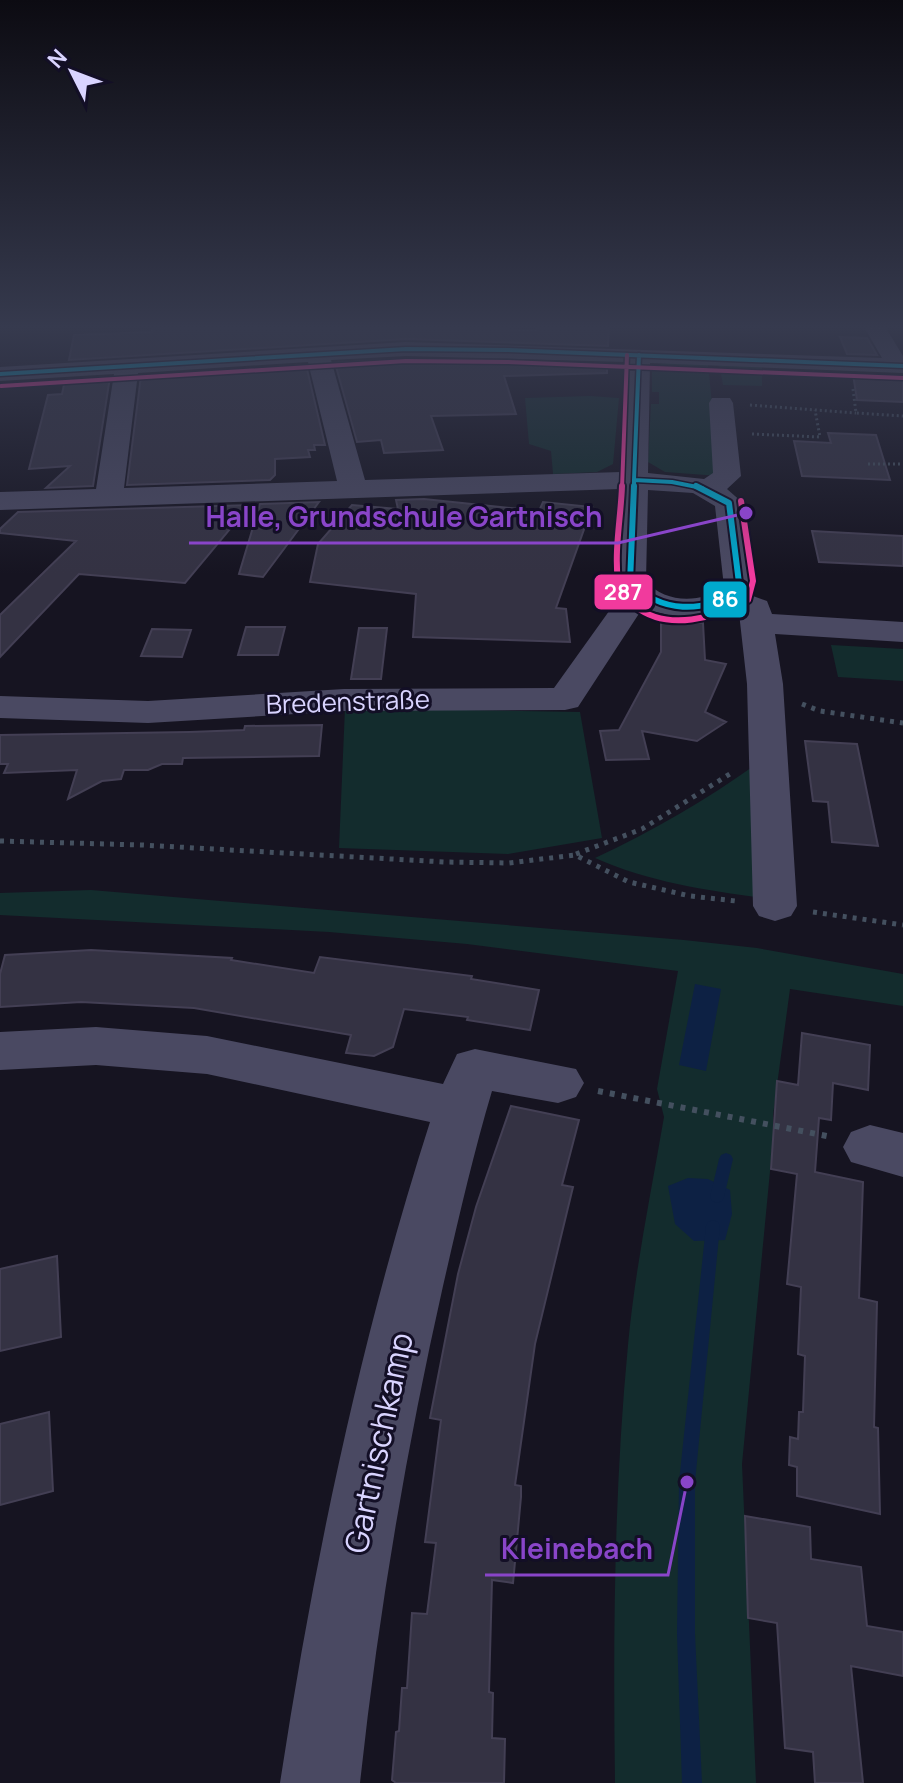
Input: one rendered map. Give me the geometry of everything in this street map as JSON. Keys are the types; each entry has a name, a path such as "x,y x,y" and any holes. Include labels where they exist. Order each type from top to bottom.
{"street":[{"path":"109,497 121,408"},
{"path":"332,408 353,488"},
{"path":"637,408 630,582 642,596 684,607 715,605 903,632"},
{"path":"709,489 727,476 721,408"},
{"path":"0,501 634,480 676,482 709,489 729,503 740,591 765,684 775,906"},
{"name":"Bredenstraße","path":"0,707 148,712 344,700 565,699 631,601 642,596"},
{"path":"0,1051 96,1046 207,1055 459,1108"},
{"name":"Gartnischkamp","path":"320,1783 336,1647 398,1346 459,1108 475,1068 558,1083"}],"path":[{"path":"791,408 903,416"},
{"path":"855,408 856,413"},
{"path":"723,432 820,437 815,410"},
{"path":"868,464 903,464"},
{"path":"765,684 782,696 820,711 903,723"},
{"path":"0,841 142,845 445,862 509,863 575,855 642,829 696,797 767,748"},
{"path":"575,855 629,882 690,896 903,925"},
{"path":"558,1083 777,1124 886,1151"}],"green space":[{"path":"526,408 618,408 613,464 597,472 553,474 551,451 529,444"},
{"path":"651,408 712,408 719,476 665,472 648,462"},
{"path":"831,645 903,649 903,681 838,677"},
{"path":"345,708 580,712 602,838 508,854 339,848"},
{"path":"758,763 763,898 657,879 595,858 679,814"},
{"path":"91,890 684,940 757,948 903,974 903,1006 790,989 773,1115 742,1464 756,1783 615,1783 616,1564 623,1400 635,1288 664,1117 657,1089 678,971 467,944 329,932 0,915 0,893"}],"water":[{"path":"695,984 721,989 706,1071 679,1065"},
{"path":"688,1178 708,1179 730,1190 732,1214 725,1240 694,1241 675,1224 668,1186"}],"building":[{"path":"45,408 105,408 93,486 46,488 70,466 29,469"},
{"path":"137,408 316,408 325,445 314,445 315,450 308,450 310,457 275,459 275,475 270,480 127,485"},
{"path":"348,408 514,408 516,414 431,416 443,450 384,453 381,440 357,442"},
{"path":"828,433 876,435 890,480 802,476 794,441 831,443"},
{"path":"424,499 539,511 543,502 592,507 556,608 566,609 570,642 413,637 416,594 310,582 318,544 352,505 398,509 396,500"},
{"path":"319,502 263,577 239,574 260,504"},
{"path":"250,505 185,583 79,574 0,657 0,615 76,541 0,533 0,529 18,512"},
{"path":"812,531 903,536 903,566 819,562"},
{"path":"661,620 703,623 705,660 726,664 705,712 726,722 697,741 642,731 649,759 606,760 600,731 619,730 661,652"},
{"path":"246,627 285,627 278,655 238,655"},
{"path":"359,628 387,628 381,679 351,679"},
{"path":"152,629 191,630 182,657 141,656"},
{"path":"322,725 319,756 183,758 182,764 162,764 148,770 124,770 121,779 102,781 68,799 77,770 4,773 8,764 0,764 0,735 189,732 244,730 245,726"},
{"path":"805,741 857,744 878,846 832,842 828,802 813,801"},
{"path":"91,950 232,958 314,973 320,957 472,976 471,979 539,990 530,1030 467,1020 468,1017 404,1009 393,1047 374,1056 346,1053 351,1035 194,1008 81,1002 0,1007 0,974 5,955"},
{"path":"802,1033 870,1045 868,1090 833,1083 831,1120 819,1118 815,1172 863,1182 859,1298 877,1302 874,1427 878,1428 880,1514 797,1496 797,1467 789,1465 790,1437 798,1439 799,1412 803,1412 805,1356 798,1354 801,1287 787,1284 797,1174 771,1169 777,1081 798,1085"},
{"path":"511,1106 579,1120 562,1185 573,1187 535,1344 515,1485 521,1486 521,1497 513,1583 492,1580 489,1692 493,1693 492,1738 505,1739 504,1783 396,1783 392,1780 396,1732 399,1731 402,1688 407,1688 412,1613 427,1614 436,1543 425,1542 441,1420 430,1418 458,1274 476,1207"},
{"path":"57,1256 61,1337 0,1351 0,1269"},
{"path":"49,1412 53,1491 0,1505 0,1424"},
{"path":"745,1516 810,1527 811,1559 861,1567 867,1626 903,1632 903,1676 851,1666 863,1783 815,1783 813,1752 785,1748 777,1623 748,1618"}],"waterway":[{"path":"717,1197 726,1159"},
{"path":"692,1783 686,1634 687,1482 713,1226"}],"transit line":[{"name":"287","path":"625,408 618,583 627,599 641,611 677,620 696,619 733,609 748,600 753,581 741,501"},
{"name":"86","path":"634,480 637,408"},
{"name":"86","path":"634,480 696,486 729,503 740,591 712,604 682,608 654,601 630,582 634,480"}],"place":[{"name":"Halle, Grundschule Gartnisch","path":"746,513"},
{"name":"Kleinebach","path":"687,1482"}]}
